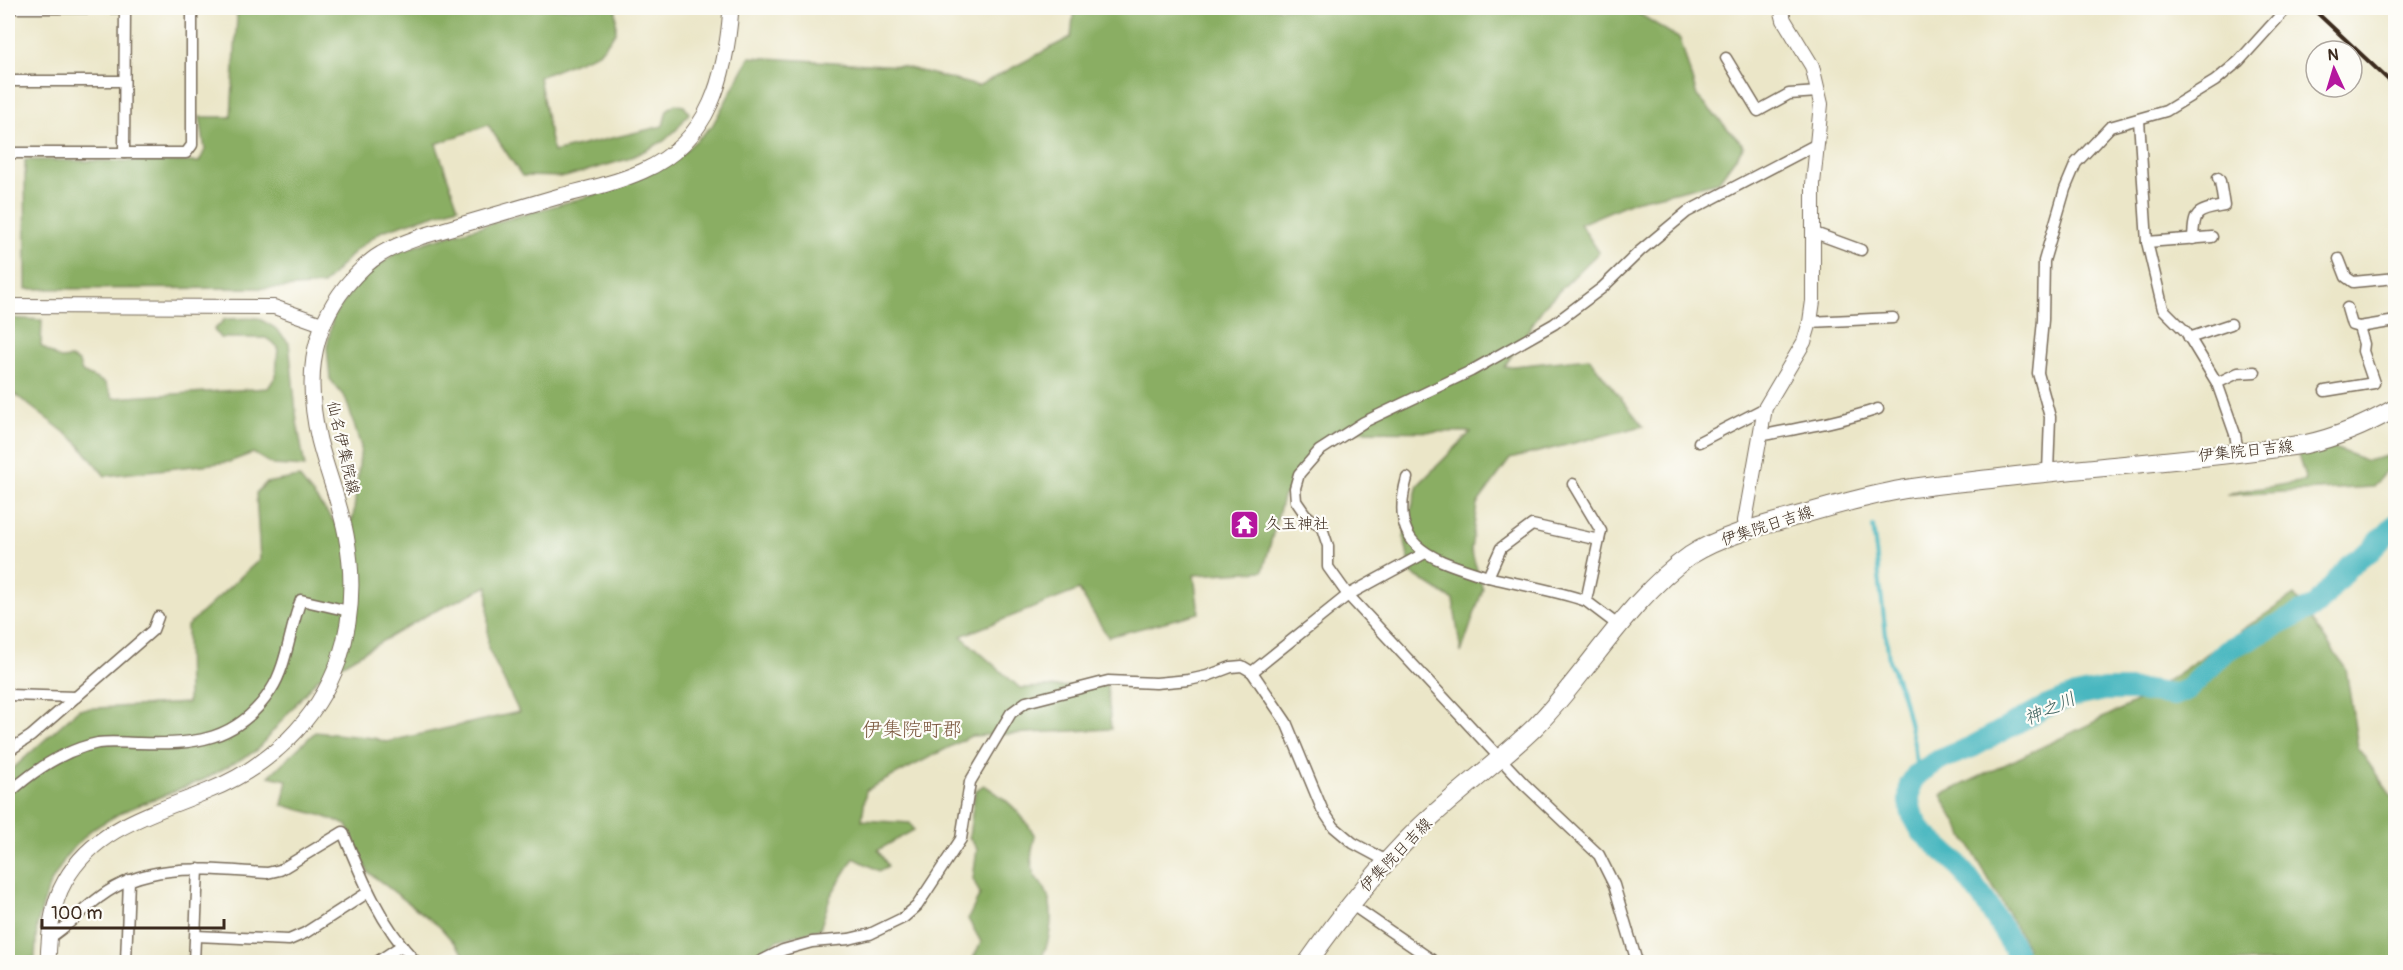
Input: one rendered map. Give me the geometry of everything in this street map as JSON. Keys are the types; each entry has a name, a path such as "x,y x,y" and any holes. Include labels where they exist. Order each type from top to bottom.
{"main road":[{"name":"仙名伊集院線","path":"48,963 52,916 63,883 73,867 99,841 135,820 232,781 251,769 292,737 312,713 326,691 339,659 349,611 350,567 346,533 320,442 312,400 312,363 322,324 331,307 350,281 378,256 394,247 423,236 622,179 665,159 690,136 710,105 724,65 731,8"},
{"name":"伊集院日吉線","path":"1308,963 1349,903 1384,862 1420,827 1501,759 1567,693 1619,626 1668,573 1692,554 1711,544 1825,508 1892,492 2048,472 2273,449 2331,439 2366,426 2396,408"}],"street":[{"path":"8,8 125,8 124,153"},
{"path":"8,153 186,153 192,144 192,8"},
{"path":"1747,532 1745,520 1765,408 1804,342 1814,301 1813,184 1819,143 1821,104 1812,66 1784,20 1781,8"},
{"path":"2048,472 2050,417 2038,373 2043,320 2044,261 2065,189 2076,163 2110,127 2166,111 2215,81 2239,61 2287,8"},
{"path":"1726,58 1758,111 1789,94 1818,92"},
{"path":"8,81 124,81"},
{"path":"2139,120 2147,242 2163,309 2190,338 2217,383 2235,434 2238,452"},
{"path":"1637,963 1614,885 1599,855 1524,784 1348,595 1328,567 1328,546 1322,528 1305,514 1296,501 1295,488 1299,474 1319,451 1364,422 1471,371 1554,324 1602,288 1640,251 1688,212 1819,143"},
{"path":"2193,239 2194,219 2198,214 2205,209 2224,206 2220,181 2217,178"},
{"path":"1812,232 1861,250"},
{"path":"2147,242 2212,237"},
{"path":"2339,259 2346,277 2354,282 2396,278"},
{"path":"8,306 274,307 322,324"},
{"path":"2347,308 2352,325 2359,327 2396,321"},
{"path":"1810,322 1893,318"},
{"path":"2190,338 2231,324"},
{"path":"2325,391 2374,383 2363,351 2364,344 2359,327"},
{"path":"2217,383 2238,374 2255,372"},
{"path":"1699,442 1765,408"},
{"path":"1759,436 1829,421 1847,420 1878,409"},
{"path":"1407,478 1402,495 1402,512 1407,534 1418,549 1434,559 1488,577 1555,590 1586,601 1619,626"},
{"path":"1573,483 1601,531 1586,601"},
{"path":"1488,577 1501,548 1532,525 1599,540"},
{"path":"1252,672 1348,595 1425,553"},
{"path":"8,794 45,766 73,750 100,742 177,744 205,740 228,731 250,716 272,689 286,651 292,621 301,600 349,611"},
{"path":"8,751 31,736 153,630 158,617"},
{"path":"759,963 783,950 812,942 849,939 870,934 903,918 918,906 962,839 970,782 1011,713 1026,702 1108,681 1156,683 1189,680 1231,667 1242,666 1252,672 1286,722 1322,809 1334,827 1353,843 1384,862"},
{"path":"8,695 76,697"},
{"path":"49,938 66,928 100,896 129,880 163,870 198,869 267,873 280,870 343,832 367,893 401,946 416,963"},
{"path":"194,963 198,869"},
{"path":"126,963 129,880"},
{"path":"196,936 289,939 305,933 367,893"},
{"path":"1349,903 1435,963"},
{"path":"377,963 401,946"}],"green space":[{"path":"235,8 616,8 616,32 599,53 539,77 553,152 663,126 667,110 675,104 684,106 689,113 664,141 628,159 565,177 522,176 488,125 436,144 458,207 382,231 356,250 323,285 283,288 26,289 25,160 199,162 205,150 200,117 231,117 237,17"},
{"path":"1074,8 1630,8 1680,39 1697,96 1744,146 1718,182 1634,201 1580,224 1599,252 1545,305 1504,367 1589,358 1643,426 1510,459 1477,504 1471,550 1483,589 1461,653 1453,600 1411,573 1404,537 1418,485 1471,432 1334,431 1283,497 1263,571 1194,575 1199,613 1108,637 1079,590 961,636 1020,688 1107,685 1111,729 971,736 866,790 862,820 910,823 914,830 878,850 888,866 879,871 854,858 831,895 820,929 778,940 746,962 471,962 440,927 368,872 347,825 282,805 287,780 269,776 315,732 374,738 386,742 519,712 488,648 488,586 429,614 317,679 256,751 205,779 122,812 91,830 67,855 49,886 37,925 35,958 8,962 8,773 79,709 188,703 187,626 260,559 256,493 266,483 299,477 336,524 353,519 361,447 346,399 330,379 327,347 333,317 361,278 396,253 433,240 618,188 677,158 712,126 750,57 901,66 978,86 1071,37"},
{"path":"8,318 42,320 41,346 60,359 71,358 79,362 82,372 105,383 113,398 268,388 276,376 278,347 266,338 220,338 214,330 225,319 258,318 275,328 289,343 297,422 305,467 273,465 253,453 229,462 105,476 76,441 8,389"},
{"path":"2334,448 2367,461 2395,454 2395,465 2384,473 2373,487 2227,495 2306,481 2298,455"},
{"path":"2294,595 2346,669 2358,748 2395,801 2395,962 2019,962 2027,947 1941,795 2134,703"},
{"path":"984,785 1013,807 1035,836 1032,869 1045,889 1051,916 1047,946 1039,962 971,962 981,942 968,919 980,894 973,879 977,849 969,837 975,791"}],"waterway":[{"name":"神之川","path":"2019,962 2014,948 1985,901 1955,861 1922,832 1912,814 1909,802 1910,785 1917,774 1941,759 1972,747 2045,707 2071,697 2104,690 2140,690 2174,695 2188,689 2227,650 2317,605 2349,566 2370,551 2396,524"},
{"path":"1873,526 1889,660 1903,697 1914,743 1917,774"}],"railway":[{"path":"2312,8 2396,87"}],"place":[{"name":"久玉神社","path":"1244,524"}],"district":[{"name":"伊集院町郡","path":"912,729"}]}
